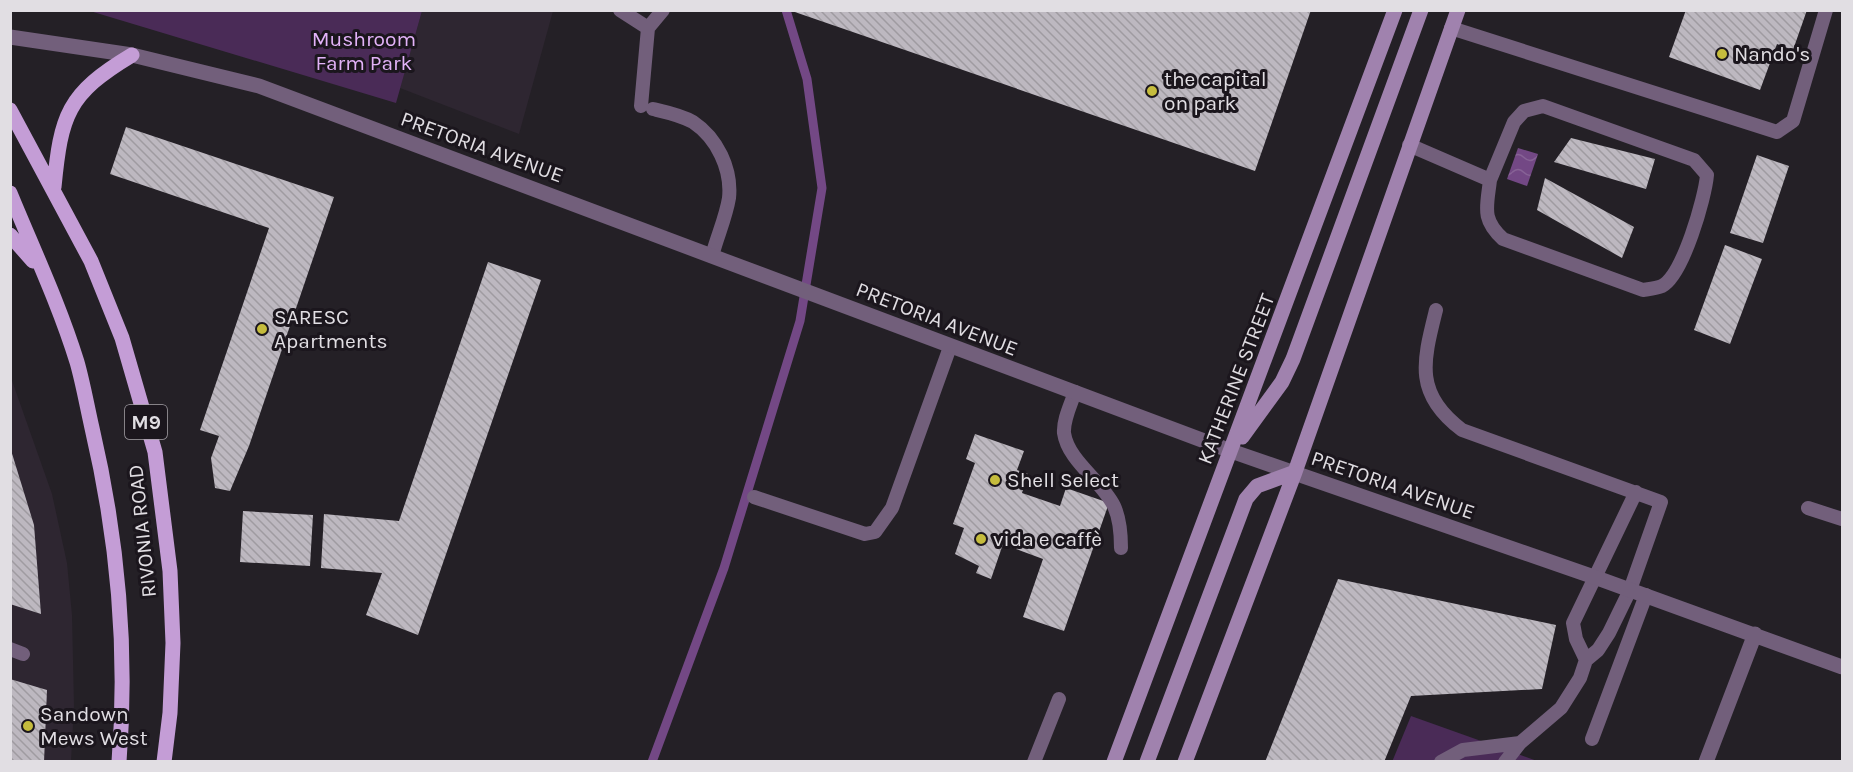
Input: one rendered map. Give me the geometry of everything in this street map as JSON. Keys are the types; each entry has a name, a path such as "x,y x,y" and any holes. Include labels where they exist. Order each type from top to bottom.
{"main road":[{"name":"KATHERINE STREET","path":"1114,762 1395,10"},
{"path":"1232,451 1282,382 1293,359 1421,10"},
{"path":"1185,762 1295,472 1458,10"},
{"path":"54,188 62,127 76,99 93,80 132,54"},
{"name":"RIVONIA ROAD","path":"10,110 54,188 91,261 122,338 155,452 170,571 173,643 170,713 164,762"},
{"name":"RIVONIA ROAD","path":"10,193 78,364 110,509 118,570 123,646 123,711 119,762"},
{"path":"10,235 43,273"},
{"path":"1147,762 1246,499 1257,486 1295,472"}],"street":[{"name":"PRETORIA AVENUE","path":"10,36 132,54 259,86 1232,451 1597,578 1842,667"},
{"path":"1706,762 1755,634"}],"lane":[{"path":"620,10 648,28"},
{"path":"663,10 648,28 647,108 692,122 708,135 723,158 729,186 729,200 712,255"},
{"path":"1451,28 1777,132 1793,121 1826,10"},
{"path":"1543,106 1694,160 1707,175 1705,195 1676,272 1662,286 1643,290 1503,239 1490,227 1486,213 1490,180 1514,122 1524,111 1543,106"},
{"path":"1409,145 1490,180"},
{"path":"1436,310 1425,355 1425,379 1434,400 1449,421 1462,430 1660,500 1661,503 1630,590 1604,641 1586,660 1580,678 1561,708 1520,743 1505,762"},
{"path":"754,497 865,534 875,532 892,508 950,347"},
{"path":"1075,392 1064,435 1075,456 1114,506 1118,517 1121,548"},
{"path":"1586,660 1576,639 1573,623 1597,578 1636,492"},
{"path":"1808,508 1842,519"},
{"path":"1592,739 1646,596"},
{"path":"1034,762 1059,699"},
{"path":"1441,762 1463,750 1520,743"}],"shaded area":[{"path":"422,11 553,11 519,134 400,88"},
{"path":"10,375 52,494 67,563 72,615 74,706 71,761 11,761"}],"green space":[{"name":"Mushroom Farm Park","path":"422,10 396,103 90,11"},
{"path":"1411,716 1537,761 1392,762"}],"water":[{"path":"1518,148 1538,154 1527,186 1507,179"}],"building":[{"name":"the capital on park","path":"789,10 1311,10 1255,171"},
{"name":"Nando's","path":"1686,10 1807,10 1793,50 1777,44 1760,90 1669,57"},
{"name":"SARESC Apartments","path":"126,127 334,197 249,446 230,491 215,488 211,458 219,436 200,430 269,228 110,174"},
{"path":"1571,138 1655,159 1646,189 1554,162"},
{"path":"1757,155 1789,166 1763,243 1730,233"},
{"path":"1545,178 1634,227 1622,258 1537,210"},
{"path":"1725,245 1762,259 1730,344 1694,330"},
{"path":"488,262 541,280 418,635 366,615 382,573 321,568 324,514 399,521"},
{"path":"975,434 1024,451 1017,470 1028,474 1022,493 1060,506 1066,488 1109,503 1064,631 1023,617 1043,559 1003,544 991,579 976,573 979,566 955,554 964,528 953,524 975,463 966,459"},
{"path":"10,447 34,525 41,614 10,604"},
{"path":"243,511 313,515 310,566 240,562"},
{"path":"1338,579 1556,625 1542,689 1411,696 1384,762 1265,762"},
{"name":"Sandown Mews West","path":"10,679 47,690 44,762 10,762"}],"waterway":[{"path":"652,762 724,568 800,321 822,188 807,79 786,10"}],"place":[{"name":"Nando's","path":"1722,54"},
{"name":"the capital on park","path":"1152,91"},
{"name":"SARESC Apartments","path":"262,329"},
{"name":"Shell Select","path":"995,480"},
{"name":"vida e caffè","path":"981,539"},
{"name":"Sandown Mews West","path":"28,726"}]}
